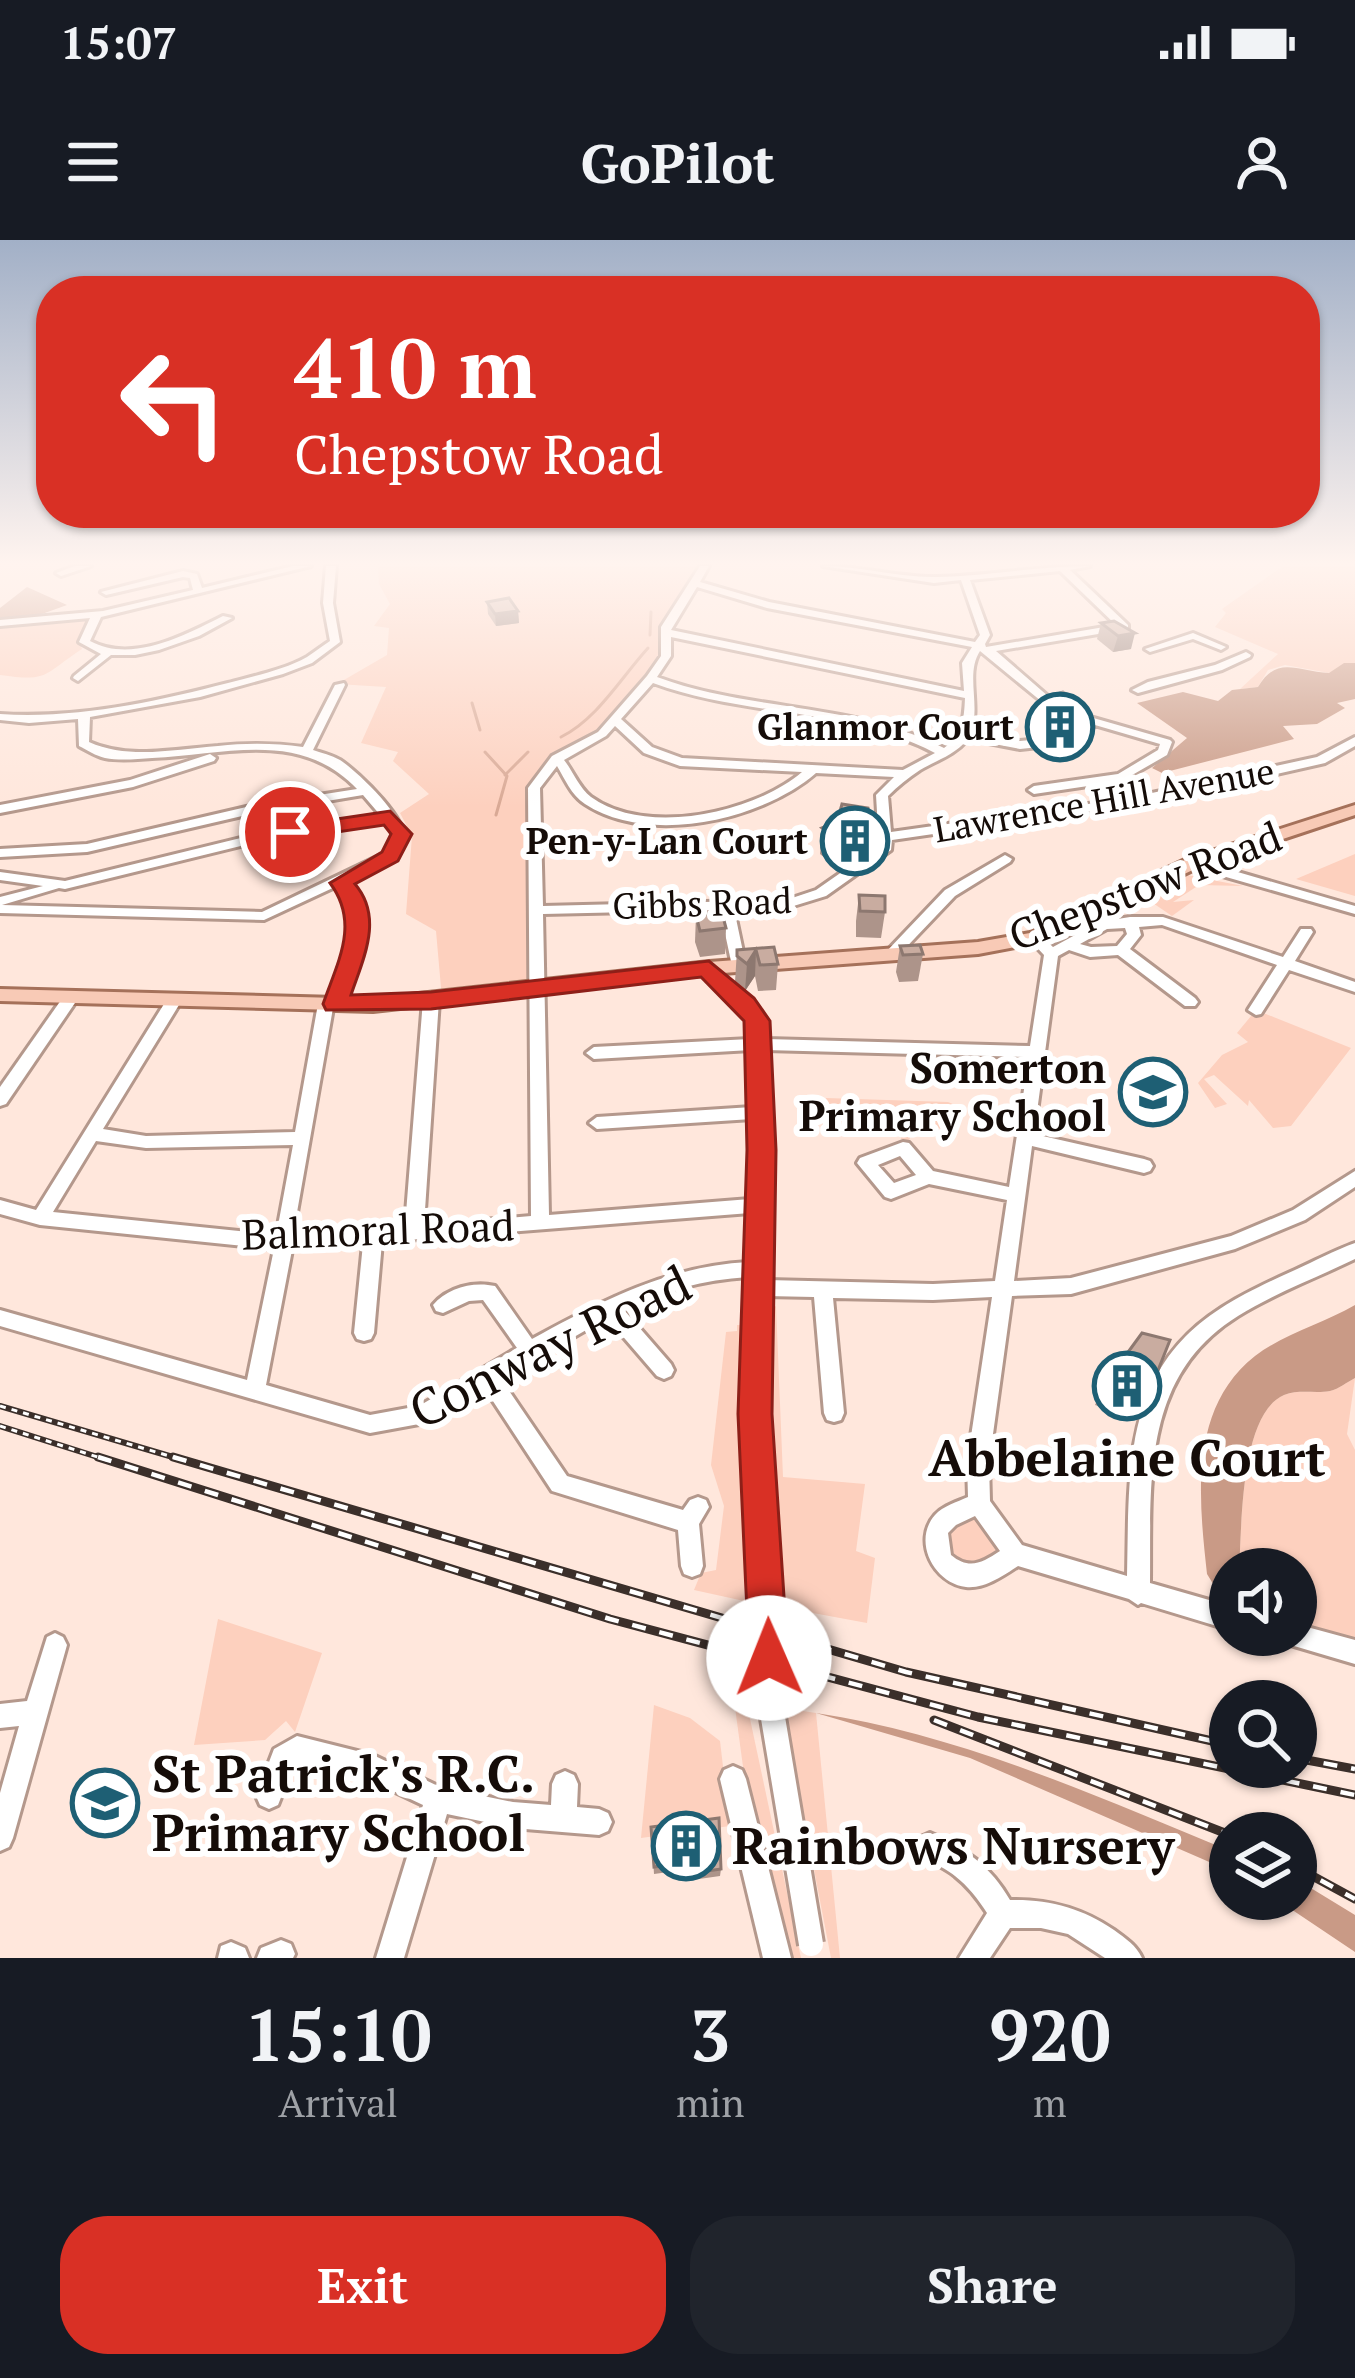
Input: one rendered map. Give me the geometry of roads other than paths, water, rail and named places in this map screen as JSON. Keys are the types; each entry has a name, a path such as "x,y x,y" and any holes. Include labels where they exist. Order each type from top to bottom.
{"main road":[{"name":"Chepstow Road","path":"0,995 331,1004 431,1000 1035,938 1193,863 1355,810"}],"street":[{"path":"94,646 109,652 148,646"},
{"path":"0,717 32,721 84,716 296,666 331,646"},
{"path":"540,1223 534,788 556,759 616,720 666,656 665,646"},
{"path":"732,646 971,696"},
{"path":"976,646 1045,699 1093,720 1164,740 1163,752 1121,777 1034,790"},
{"path":"887,837 880,818 882,795 968,735 967,664 982,648 994,646"},
{"path":"1147,646 1161,658"},
{"path":"1150,649 1159,646"},
{"path":"78,678 109,652"},
{"path":"1138,690 1172,673 1212,671 1246,655"},
{"path":"651,678 710,700 883,724 947,754"},
{"path":"147,685 142,694 147,702"},
{"path":"306,752 340,685"},
{"path":"0,905 264,916 341,883 398,849 402,834 334,762 306,752 99,753 80,739 84,716"},
{"path":"616,720 648,750 680,762 906,775"},
{"path":"968,735 1020,746 1048,744 1077,739 1093,720"},
{"name":"Lawrence Hill Avenue","path":"887,837 1123,803 1321,760 1355,741"},
{"path":"0,808 133,783 221,752"},
{"path":"556,759 576,790 593,804 666,821 734,810 811,771"},
{"path":"1121,777 1123,803"},
{"path":"0,853 87,848 269,806 366,791"},
{"path":"0,905 261,837 390,818"},
{"name":"Gibbs Road","path":"534,910 727,909 810,898 886,847 887,837"},
{"path":"890,956 950,893 1005,860"},
{"path":"1193,863 1355,910"},
{"path":"0,877 65,885"},
{"path":"255,1390 331,1004 360,931 353,896 341,883"},
{"path":"727,909 739,966"},
{"path":"1121,950 1134,935 1130,921"},
{"path":"1209,1612 1016,1554 979,1504 978,1463 1016,1195 1059,950 1095,928 1130,921 1172,922 1355,986"},
{"path":"1256,1010 1306,932"},
{"path":"1035,938 1059,950 1121,950 1190,1002"},
{"path":"709,968 715,982 746,1004 757,1021 761,1112 754,1279 769,1694 813,1951"},
{"path":"0,1100 71,998"},
{"path":"40,1218 174,1000"},
{"path":"414,1233 431,1000"},
{"path":"593,1053 759,1044 1038,1052"},
{"path":"597,1123 761,1112"},
{"path":"95,1134 146,1142 303,1138"},
{"path":"1025,1138 1144,1166"},
{"path":"928,1177 1016,1195"},
{"name":"Conway Road","path":"0,1318 370,1424 391,1424 423,1415 671,1278 714,1269 823,1289 1071,1286 1235,1242 1299,1215 1355,1178"},
{"name":"Balmoral Road","path":"0,1207 40,1218 285,1237 373,1236 758,1205"},
{"path":"364,1333 373,1236"},
{"path":"1138,1593 1143,1444 1176,1357 1214,1321 1355,1250"},
{"path":"823,1289 834,1413"},
{"path":"443,1305 467,1293 488,1292 531,1353"},
{"path":"611,1310 664,1370"},
{"path":"489,1378 560,1484 693,1514 692,1566"},
{"path":"979,1504 938,1523 935,1548 943,1563 966,1577 982,1576 1016,1554"},
{"path":"1317,1642 1355,1652"},
{"path":"0,1838 55,1645"},
{"path":"0,1716 35,1712"},
{"path":"269,1796 283,1758 297,1749 373,1768 438,1799 599,1822"},
{"path":"733,1779 777,1958"},
{"path":"563,1820 565,1784"},
{"path":"390,1958 438,1799"},
{"path":"930,1846 956,1858 988,1885 1003,1914"},
{"path":"1003,1914 1055,1913 1082,1924 1127,1958"},
{"path":"974,1958 1003,1914"}],"waterway":[{"path":"561,737 597,709 648,648"},
{"path":"472,703 480,730"},
{"path":"485,752 506,774"},
{"path":"506,774 528,752"},
{"path":"496,815 506,774"}],"railway":[{"path":"0,1406 183,1460"},
{"path":"0,1426 107,1460"},
{"path":"98,1457 610,1619 978,1717 1355,1795"},
{"path":"173,1457 906,1672 1209,1740"},
{"path":"934,1720 1209,1827"},
{"path":"1317,1762 1355,1769"},
{"path":"1317,1878 1355,1899"}],"place":[{"name":"Glanmor Court","path":"1060,727"},
{"name":"Pen-y-Lan Court","path":"855,841"},
{"name":"Somerton Primary School","path":"1153,1092"},
{"name":"Abbelaine Court","path":"1127,1386"},
{"name":"St Patrick's R.C. Primary School","path":"105,1803"},
{"name":"Rainbows Nursery","path":"686,1846"}]}
